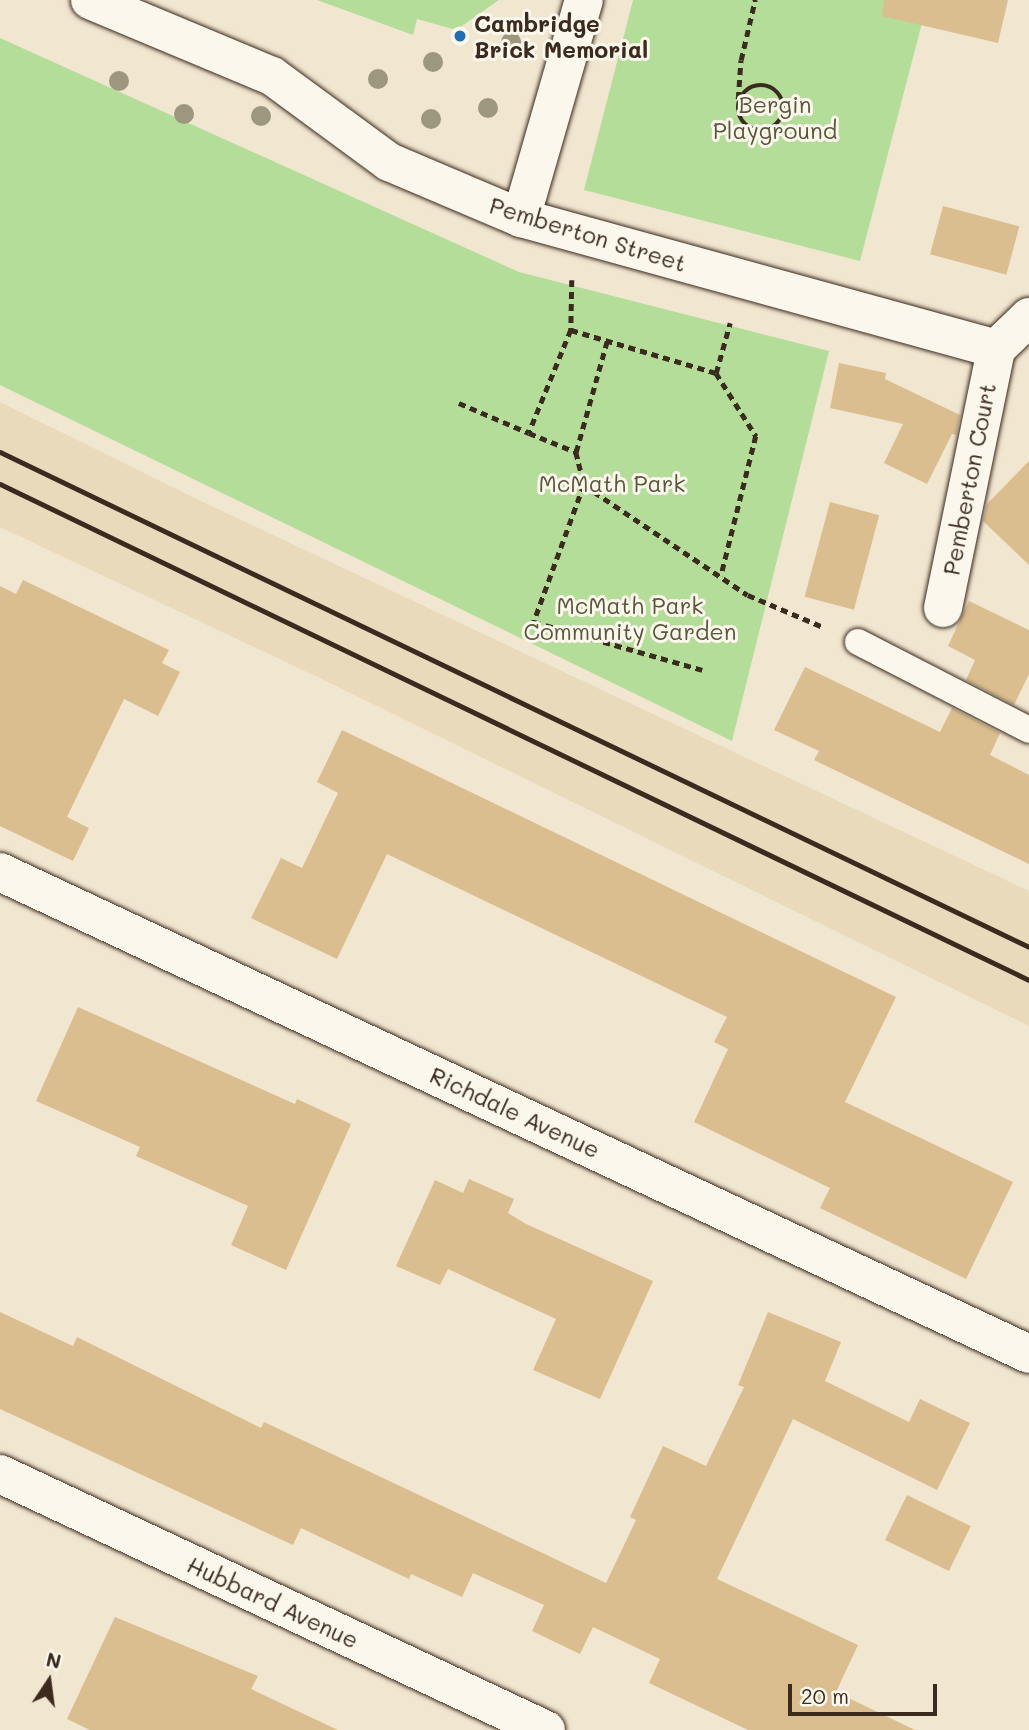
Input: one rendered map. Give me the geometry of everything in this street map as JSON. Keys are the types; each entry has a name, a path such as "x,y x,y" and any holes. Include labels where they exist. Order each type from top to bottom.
{"street":[{"name":"Pemberton Street","path":"90,0 272,76 389,162 521,218 996,349"},
{"path":"521,218 584,0"},
{"path":"996,349 1029,317"},
{"name":"Pemberton Court","path":"943,608 996,349"},
{"name":"Richdale Avenue","path":"0,872 1029,1354"},
{"name":"Hubbard Avenue","path":"0,1474 546,1730"}],"lane":[{"path":"858,642 1029,730"}],"path":[{"path":"738,102 747,89 769,86 781,95 783,118 765,131 749,129 739,117 738,102 741,60 755,0"},
{"path":"529,433 571,330 572,280"},
{"path":"716,373 731,322"},
{"path":"571,330 716,373 756,436 721,576"},
{"path":"607,341 576,452 584,485 534,622 702,670"},
{"path":"459,403 576,452"},
{"path":"584,485 748,595 858,642"}],"shaded area":[{"path":"0,402 203,502 1029,891 1029,1026 328,682 0,527"}],"green space":[{"path":"317,0 499,0 456,30 417,19 413,35"},
{"name":"Bergin Playground","path":"633,0 928,0 860,261 584,190"},
{"name":"McMath Park","path":"0,38 519,272 829,351 732,741 0,385"}],"building":[{"path":"884,0 1008,0 998,43 882,16"},
{"path":"943,206 1019,226 1006,275 930,254"},
{"path":"839,363 886,373 885,379 960,415 956,435 952,434 927,484 884,463 903,424 830,408"},
{"path":"1029,461 1029,565 983,521 987,504"},
{"path":"830,502 879,515 854,610 805,597"},
{"path":"23,580 169,650 162,663 180,672 158,716 124,699 67,817 89,828 73,861 0,826 0,586 16,594"},
{"path":"969,601 1029,630 1029,674 1014,705 966,680 975,660 948,646"},
{"path":"805,667 940,732 952,708 1000,733 990,755 1029,775 1029,864 814,760 819,751 774,730"},
{"path":"342,730 896,997 845,1102 1013,1182 966,1279 820,1208 830,1188 694,1122 728,1049 714,1042 727,1017 387,854 337,959 251,918 281,858 302,868 338,793 317,782"},
{"path":"78,1007 295,1104 297,1099 351,1124 286,1270 231,1245 248,1206 136,1156 140,1147 36,1101"},
{"path":"469,1179 514,1199 508,1213 526,1224 653,1281 600,1399 533,1370 556,1319 448,1269 440,1285 396,1266 435,1180 463,1193"},
{"path":"0,1312 73,1346 77,1337 261,1428 264,1422 606,1583 636,1520 630,1517 663,1446 706,1466 744,1387 738,1385 768,1312 841,1342 825,1381 909,1422 920,1399 970,1423 937,1490 793,1419 717,1579 858,1645 836,1692 915,1730 748,1730 649,1683 660,1659 593,1627 580,1654 532,1631 544,1605 473,1573 462,1597 411,1574 409,1579 301,1528 293,1545 0,1409"},
{"path":"907,1495 971,1526 949,1571 885,1540"},
{"path":"115,1617 258,1676 251,1689 338,1730 90,1730 67,1719"}],"railway":[{"path":"0,452 1029,947"},
{"path":"0,484 1029,980"}],"place":[{"name":"Cambridge Brick Memorial","path":"460,36"}],"park label":[{"name":"McMath Park Community Garden","path":"630,618"}]}
